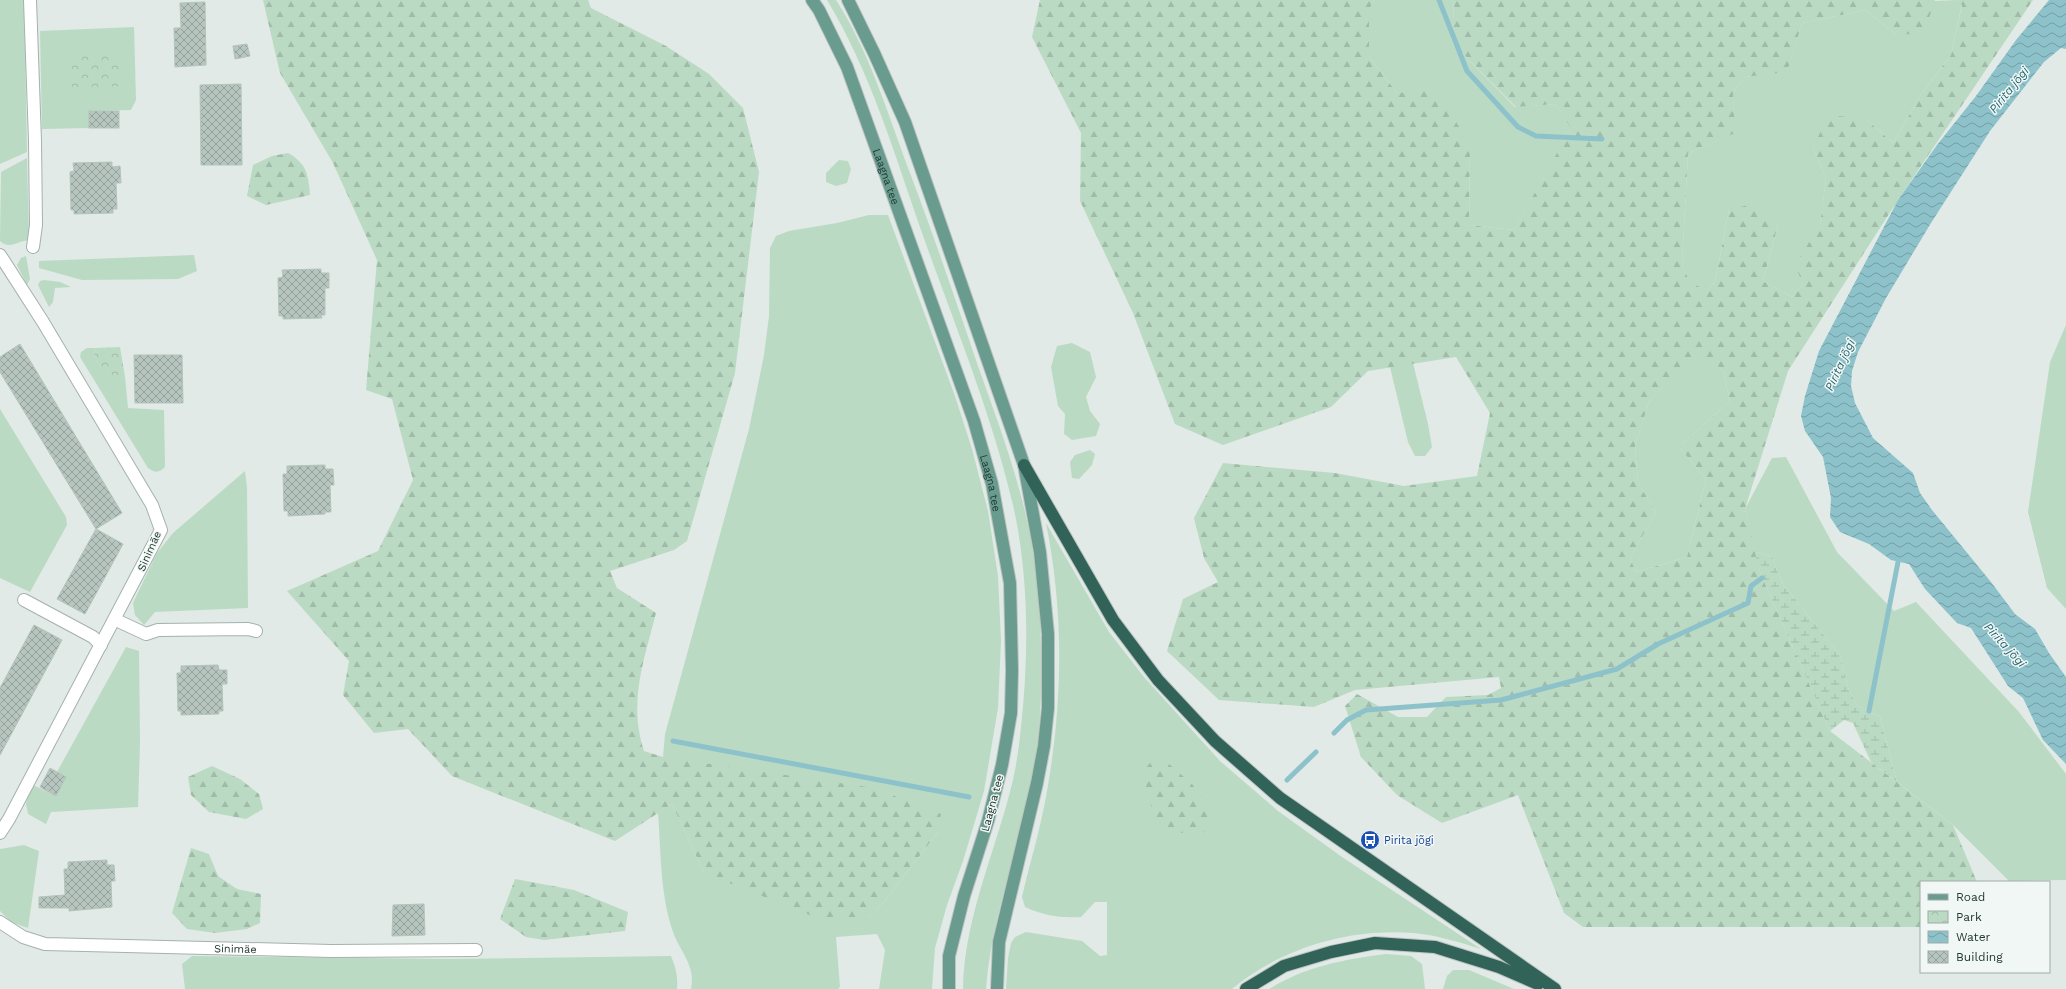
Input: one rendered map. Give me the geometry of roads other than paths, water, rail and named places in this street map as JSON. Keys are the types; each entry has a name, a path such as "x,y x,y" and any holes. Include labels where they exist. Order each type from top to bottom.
{"highway":[{"path":"1024,465 1113,620 1158,680 1215,741 1280,798 1554,989"},
{"path":"1246,989 1284,966 1331,952 1376,943 1436,947 1499,967 1550,989"}],"main road":[{"name":"Laagna tee","path":"812,0 819,10 848,67 974,421 992,484 1010,583 1012,662 1011,714 1002,765 988,821 964,896 949,956 949,989"},
{"path":"848,0 905,122 1024,465 1040,552 1048,634 1048,708 1044,746 1037,783 999,942 997,989"}],"street":[{"path":"30,0 35,141 36,225 33,247"},
{"name":"Sinimäe","path":"0,255 43,322 152,505 161,530 116,620 101,645 9,819 0,832"},
{"path":"24,600 93,637 101,645"},
{"path":"116,620 146,634 158,630 248,629 256,631"},
{"name":"Sinimäe","path":"0,922 23,937 45,944 331,951 476,950"}],"water":[{"path":"2049,0 2066,0 2066,49 2061,48 2044,62 1990,131 1931,223 1886,298 1858,352 1852,371 1851,386 1855,403 1873,438 1913,473 1920,493 1932,510 1991,582 2015,614 2035,629 2049,653 2066,677 2066,764 2043,740 2023,698 2008,686 1971,628 1957,623 1925,589 1909,564 1891,560 1869,544 1840,532 1830,517 1831,498 1823,457 1805,431 1801,416 1805,396 1819,351 1898,200 1937,145 1976,96 2016,40"}],"waterway":[{"path":"1439,0 1467,71 1518,127 1536,136 1602,139"},
{"path":"1869,711 1898,562"},
{"path":"1334,733 1347,720 1366,710 1501,700 1617,669 1658,644 1748,603 1751,586 1762,578"},
{"path":"673,741 969,797"},
{"path":"1287,780 1316,752"}],"place":[{"name":"Pirita jõgi","path":"1370,840"}]}
